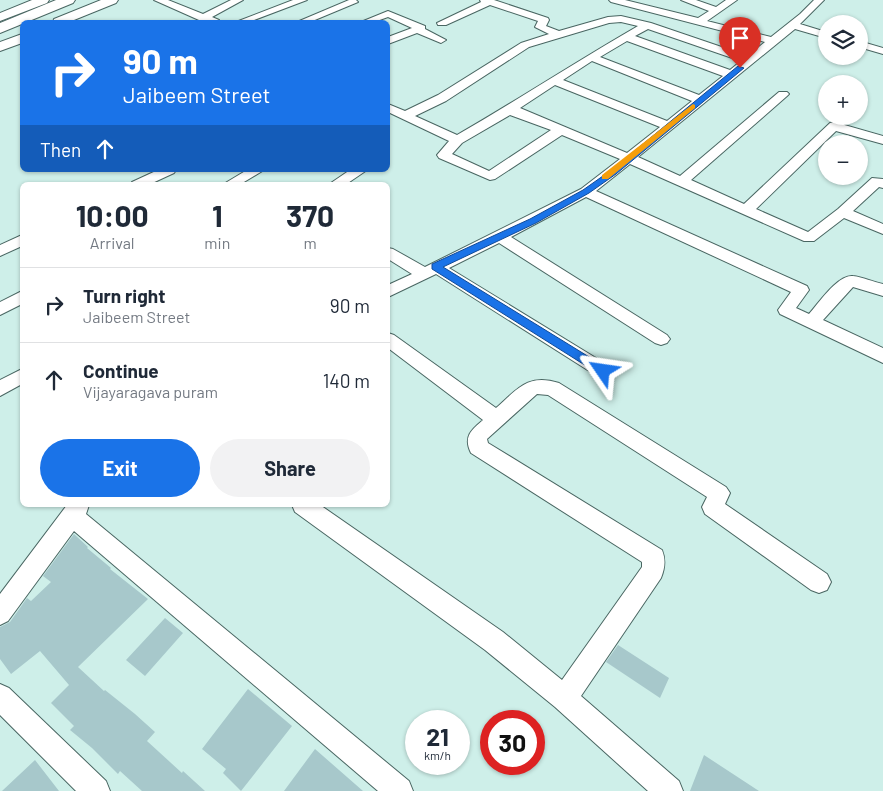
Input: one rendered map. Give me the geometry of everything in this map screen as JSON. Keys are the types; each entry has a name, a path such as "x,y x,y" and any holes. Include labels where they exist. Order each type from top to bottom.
{"highway":[{"path":"45,15 68,0"},
{"path":"28,20 87,0"},
{"path":"0,28 20,22"},
{"path":"0,36 20,28"}],"main road":[{"path":"0,17 45,15 112,0"},
{"path":"0,47 20,39"}],"street":[{"path":"203,18 238,0"},
{"path":"247,20 302,0"},
{"path":"686,0 716,10"},
{"path":"699,22 732,0"},
{"path":"390,291 586,192 804,16 819,0"},
{"path":"166,1 209,20"},
{"path":"442,23 487,1 544,20 540,27 558,34"},
{"path":"620,1 773,41"},
{"path":"308,20 359,4 421,28 390,40"},
{"path":"372,20 388,14"},
{"path":"406,116 442,98 525,45 608,20 622,19 647,24 749,60"},
{"path":"562,129 490,176 444,155 457,140 506,112 647,24"},
{"path":"793,25 818,32"},
{"path":"417,29 441,40"},
{"path":"626,37 732,75"},
{"path":"868,47 883,51"},
{"path":"591,58 700,100"},
{"path":"554,81 669,126"},
{"path":"681,182 783,94"},
{"path":"390,109 457,140"},
{"path":"506,112 516,111 562,129 809,238 843,212 877,181 883,184"},
{"path":"746,210 834,126 883,140"},
{"path":"143,182 164,172"},
{"path":"235,182 253,172"},
{"path":"340,182 357,172"},
{"path":"586,192 801,290 786,310 883,356"},
{"path":"843,212 883,229"},
{"path":"500,237 661,339"},
{"path":"0,251 20,241"},
{"path":"390,255 429,270 603,371"},
{"path":"812,322 850,280 856,280 883,290"},
{"path":"0,309 20,298"},
{"path":"390,340 496,419"},
{"path":"0,389 20,377"},
{"path":"564,698 653,570 654,557 478,447 477,436 533,387 552,388 719,493 713,507 819,582"},
{"path":"306,507 494,641 564,698 669,791"},
{"path":"0,613 76,511 399,791"},
{"path":"0,697 96,791"}],"building":[{"path":"74,534 110,569 148,599 78,667 104,691 155,732 147,741 205,791 142,791 120,771 118,774 92,748 70,730 74,726 51,703 69,685 40,651 11,674 0,659 0,627 10,622 27,598 31,601 51,582 43,576"},
{"path":"165,618 183,633 145,676 126,660"},
{"path":"618,645 669,678 660,698 606,662"},
{"path":"248,689 292,726 241,791 223,773 226,769 202,749"},
{"path":"315,749 363,791 284,791"},
{"path":"704,755 759,791 690,791"},
{"path":"35,760 59,791 2,791"}],"slow traffic":[{"path":"605,177 693,106"}],"route":[{"path":"603,371 436,267 533,221 586,192 740,68"}]}
